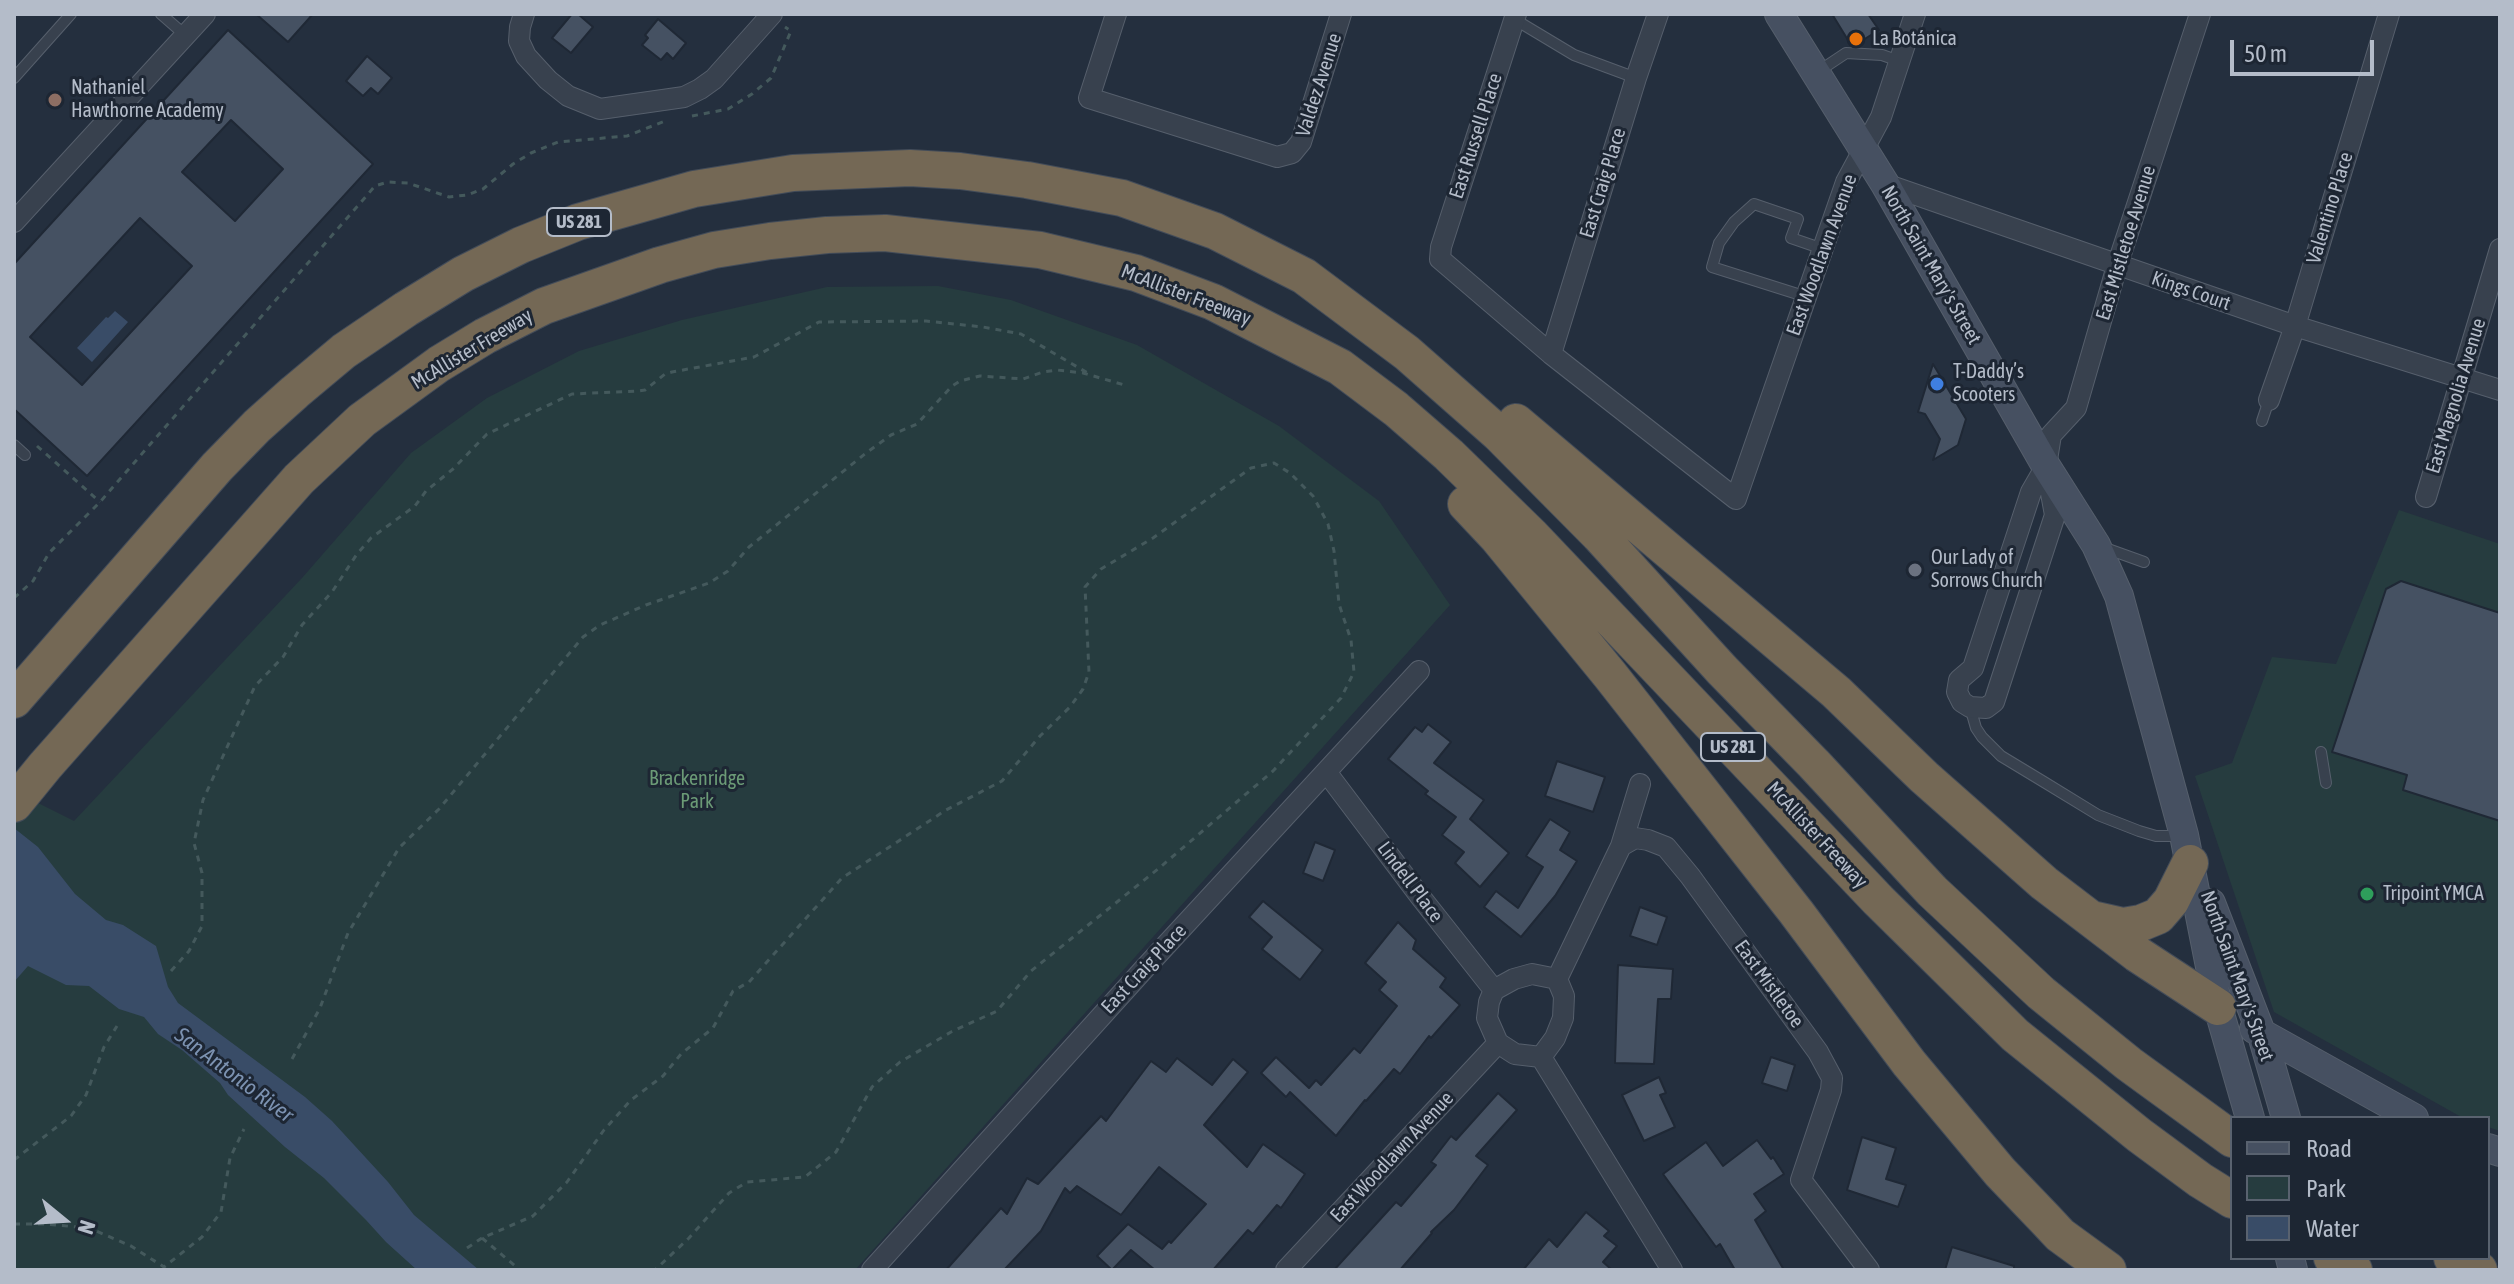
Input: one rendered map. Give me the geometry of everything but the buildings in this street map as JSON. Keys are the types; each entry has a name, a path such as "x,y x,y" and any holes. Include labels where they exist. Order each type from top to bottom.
{"highway":[{"name":"US 281","path":"14,700 217,467 257,426 344,351 463,274 521,245 578,222 694,189 793,173 910,168 960,171 1122,198 1215,231 1304,276 1407,353 1499,434 1599,535 1932,891 2041,993 2178,1102 2230,1138"},
{"name":"McAllister Freeway","path":"14,804 299,479 362,420 439,364 485,336 544,306 599,285 714,250 827,235 885,233 1040,250 1105,265 1213,302 1340,367 1396,409 1449,455 1532,536 1943,966 2015,1035 2200,1180 2230,1199"},
{"path":"1304,276 1420,343 1836,692 1924,777 2044,883 2137,954 2218,1007"},
{"path":"1261,324 1333,390 1385,429 1443,480 1498,538 1796,912 1909,1063 2000,1172 2060,1235 2108,1270"},
{"path":"2090,918 2123,926 2158,916 2171,901 2187,849"},
{"path":"2333,1260 2354,1270"},
{"path":"2456,1260 2479,1270"}],"main road":[{"name":"North Saint Mary's Street","path":"1779,14 1885,184 2046,466 2096,545 2119,596 2187,849 2218,1007 2249,1116"},
{"name":"North Saint Mary's Street","path":"2187,849 2262,1035 2285,1116"},
{"path":"2218,1007 2262,1035 2410,1116"}],"street":[{"path":"14,222 205,14"},
{"path":"524,14 519,41 526,56 568,96 600,109 684,97 700,89 776,19"},
{"name":"Valdez Avenue","path":"1116,14 1089,98 1277,157 1292,153 1301,142 1341,14"},
{"name":"East Craig Place","path":"1551,354 1658,14"},
{"name":"East Woodlawn Avenue","path":"1551,354 1736,499 1846,182 1881,117 1915,14"},
{"name":"East Mistletoe Avenue","path":"1970,707 1962,702 1957,692 1959,680 1973,668 2031,492 2046,466 2051,435 2076,408 2117,266 2200,14"},
{"name":"Valentino Place","path":"2269,400 2295,326 2389,14"},
{"name":"East Russell Place","path":"1515,16 1441,247 1440,259 1551,354"},
{"name":"Kings Court","path":"1885,184 2295,326 2500,390"},
{"name":"East Magnolia Avenue","path":"2426,497 2500,249"},
{"path":"1970,707 1986,708 1994,702 2055,515 2046,466"},
{"name":"East Craig Place","path":"872,1270 1419,671"},
{"name":"Lindell Place","path":"1327,773 1494,990"},
{"path":"1541,1057 1555,1038 1563,1018 1564,996 1557,979 1621,846 1640,784"},
{"name":"East Mistletoe","path":"1621,846 1635,838 1666,847 1818,1052 1832,1078 1831,1090 1801,1180 1869,1270"},
{"path":"1541,1057 1515,1054 1498,1043 1487,1018 1489,1002 1494,990 1514,979 1532,974 1557,979"},
{"name":"East Woodlawn Avenue","path":"1286,1270 1498,1043"},
{"path":"1541,1057 1672,1270"}],"lane":[{"path":"14,78 71,14"},
{"path":"161,14 185,35"},
{"path":"1515,16 1574,55 1636,78"},
{"path":"1816,74 1846,53 1882,55 1899,61"},
{"path":"1807,297 1712,267 1719,243 1734,222 1754,204 1798,219 1791,238 1823,249"},
{"path":"2262,421 2269,400"},
{"path":"14,445 25,455"},
{"path":"2096,545 2144,562"},
{"path":"1970,707 1976,728 2001,756 2098,815 2187,849"},
{"path":"2321,752 2326,783"}],"path":[{"path":"686,117 728,109 771,78 791,31 776,19"},
{"path":"14,598 33,581 49,553 100,502 375,186 388,182 408,183 449,197 467,195 483,189 531,153 558,142 627,136 672,120"},
{"path":"171,971 189,951 202,926 202,873 194,843 203,800 255,686 283,657 302,625 332,592 371,538 415,506 426,491 487,434 572,394 645,390 665,374 754,357 819,322 926,321 1021,334 1091,375"},
{"path":"292,1059 320,1008 348,933 399,848 439,809 583,637 600,625 709,583 728,571 749,547 866,453 891,435 917,424 960,381 980,376 1023,379 1057,370 1091,375 1128,386"},
{"path":"31,440 100,502"},
{"path":"467,1248 482,1238 533,1216 567,1182 604,1130 631,1100 663,1076 681,1054 695,1046 713,1028 733,991 756,976 842,878 946,810 1002,781 1083,689 1089,672 1085,587 1101,569 1153,538 1251,468 1274,463 1290,473 1313,496 1328,524 1339,604 1351,640 1354,672 1341,698 1273,771 1031,971 997,1011 951,1032 900,1062 872,1087 836,1152 805,1177 747,1182 729,1193 655,1270"},
{"path":"14,1160 71,1116 86,1095 104,1047 117,1026"},
{"path":"14,1224 89,1228 131,1246 163,1269 202,1237 221,1212 230,1158 244,1129"},
{"path":"482,1238 520,1270"}],"green space":[{"name":"Brackenridge Park","path":"938,286 1011,300 1137,345 1279,426 1379,501 1450,605 855,1270 14,1270 14,791 74,821 302,578 411,453 487,398 579,351 682,320 827,287"},
{"name":"Tripoint YMCA","path":"2399,510 2500,544 2500,1131 2490,1128 2490,1116 2459,1116 2274,1012 2195,776 2232,763 2272,657 2336,664"}],"water":[{"path":"115,311 128,322 92,362 77,348"},
{"name":"San Antonio River","path":"14,828 38,847 75,894 106,920 123,925 156,946 168,987 178,1003 305,1097 332,1121 414,1215 479,1270 417,1270 324,1178 285,1147 182,1050 158,1034 144,1017 119,1009 89,986 66,985 28,966 14,982"}],"place":[{"name":"La Botánica","path":"1856,39"},
{"name":"Nathaniel Hawthorne Academy","path":"55,100"},
{"name":"T-Daddy’s Scooters","path":"1937,384"},
{"name":"Our Lady of Sorrows Church","path":"1915,570"},
{"name":"Tripoint YMCA","path":"2367,894"}]}
